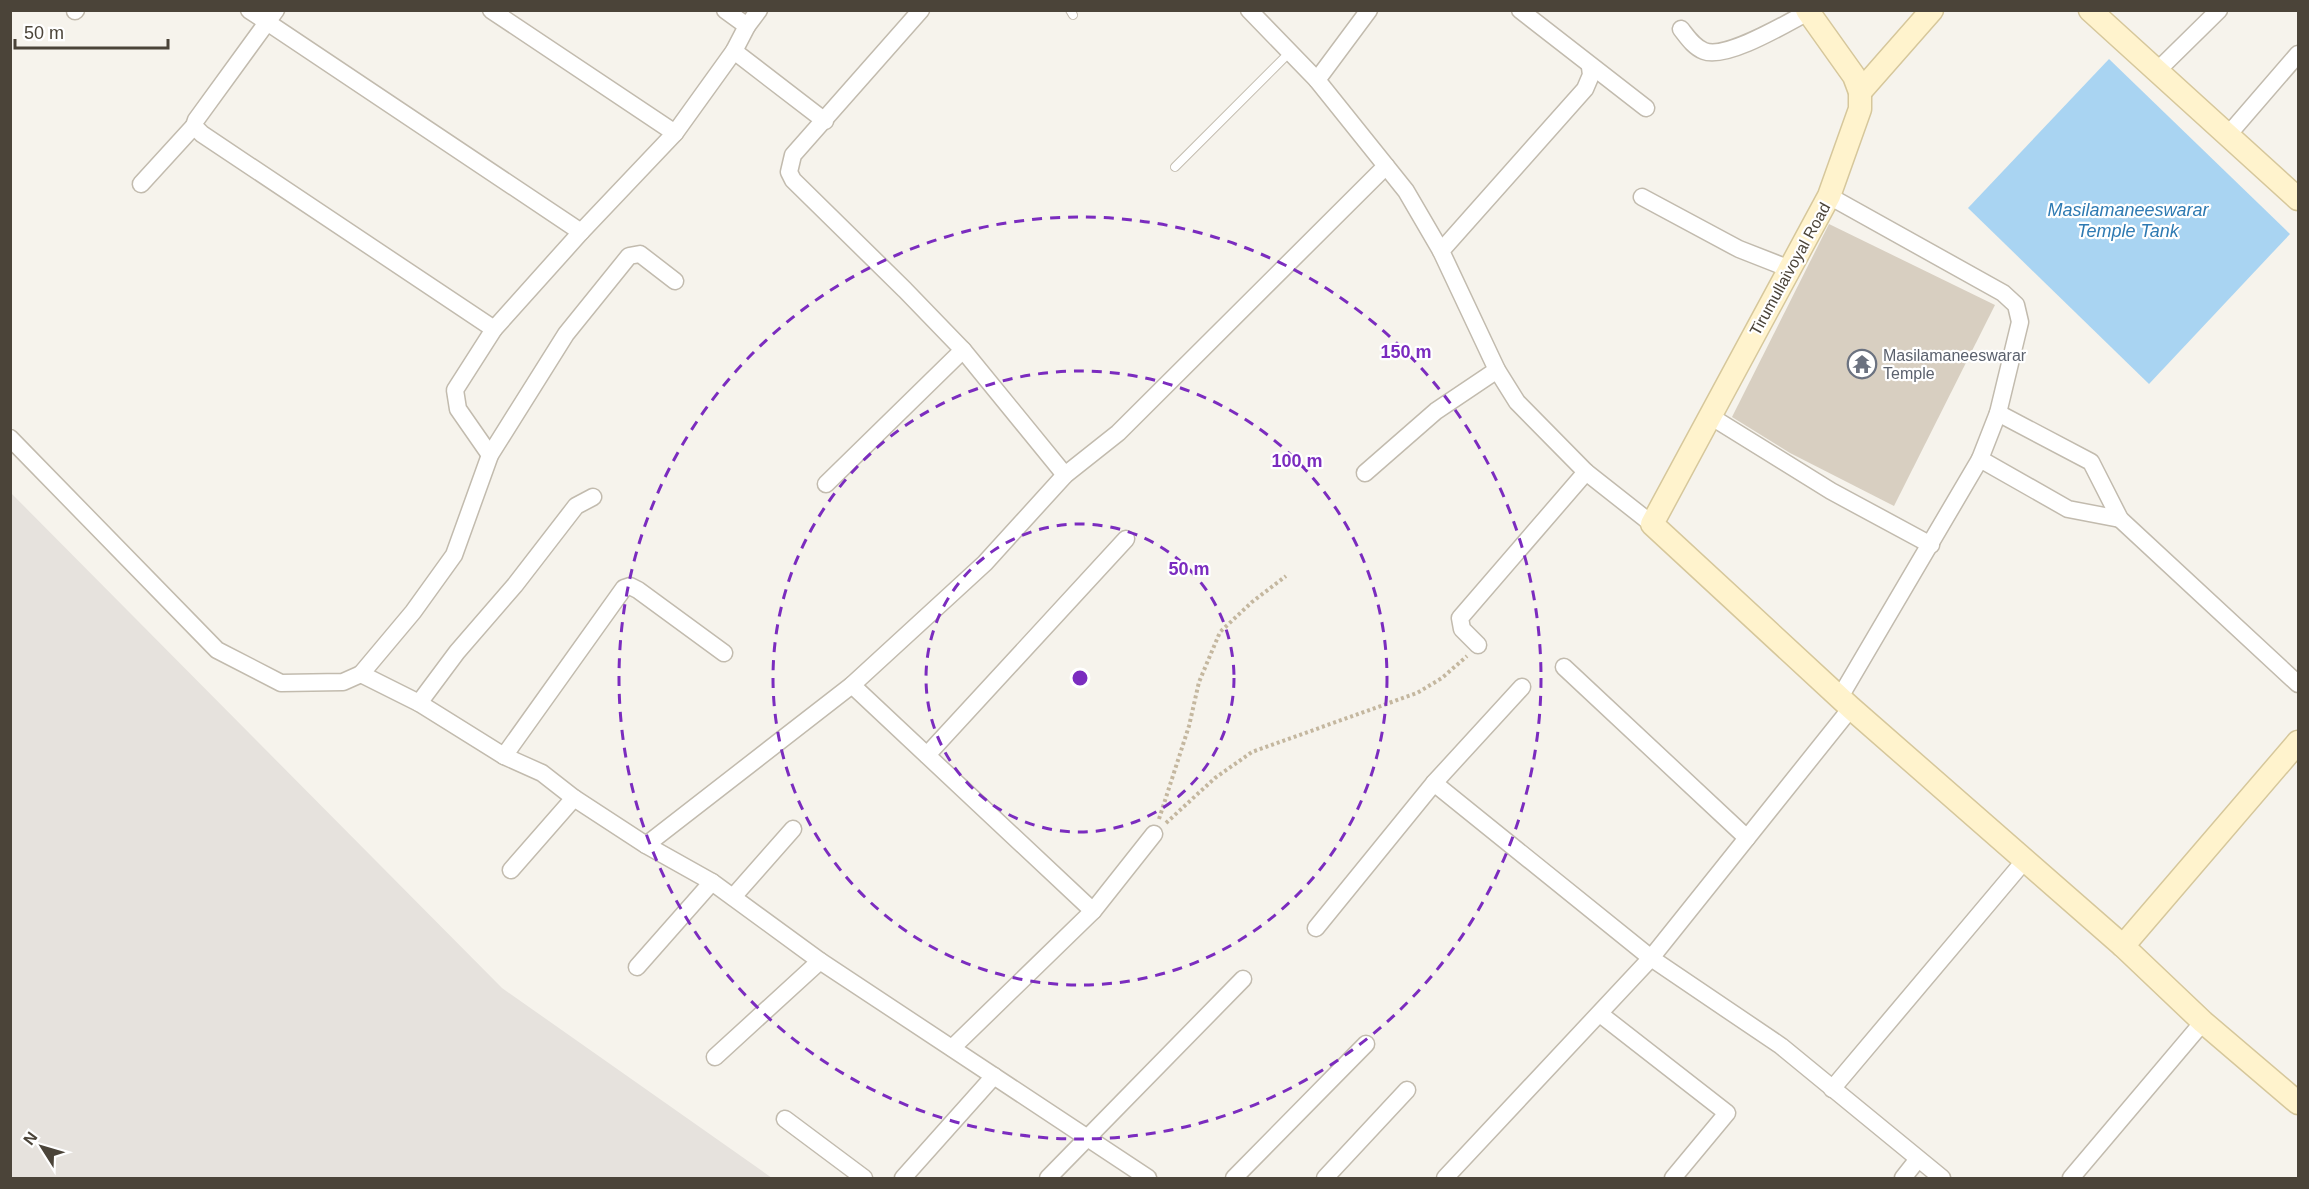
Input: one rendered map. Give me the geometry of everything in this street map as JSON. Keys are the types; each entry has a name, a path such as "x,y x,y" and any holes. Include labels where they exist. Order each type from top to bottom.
{"street":[{"path":"249,10 271,17 581,232"},
{"path":"491,10 675,133"},
{"path":"725,10 747,26"},
{"path":"490,455 458,409 455,390 494,329 581,232 675,133 734,51 747,26 759,10"},
{"path":"921,10 793,155 789,172 793,180 906,290 963,350 1065,475"},
{"path":"1249,10 1317,80 1407,191 1441,251 1497,370 1517,402 1586,472 1652,524 1846,702 2298,1103"},
{"path":"1317,80 1369,10"},
{"path":"1520,10 1590,67 1646,108"},
{"path":"1681,29 1693,45 1707,53 1729,50 1756,40 1807,11 1854,76 1860,92 1932,10"},
{"path":"2090,10 2298,199"},
{"path":"2157,71 2219,10"},
{"path":"141,184 194,126 196,120 271,17"},
{"path":"734,51 825,121"},
{"path":"2228,135 2298,54"},
{"path":"1441,251 1584,89 1591,75 1590,67"},
{"name":"Tirumullaivoyal Road","path":"1652,524 1829,196 1860,109 1860,92"},
{"path":"194,126 212,141 494,329"},
{"path":"646,845 852,685 984,563 1065,475 1118,433 1386,166"},
{"path":"1445,1179 1651,957 1747,838 1846,702 1980,459 1998,413 2020,322 2016,304 2003,293 1829,196"},
{"path":"1641,197 1739,249 1790,269"},
{"path":"10,438 217,650 281,683 343,682 361,674 413,612 454,555 490,455 566,334 629,256 640,254 675,281"},
{"path":"826,484 963,350"},
{"path":"1365,473 1436,411 1497,370"},
{"path":"1998,413 2091,462 2120,519 2298,684"},
{"path":"1710,416 1831,491 1931,545"},
{"path":"1980,459 2068,509 2120,519"},
{"path":"1478,645 1462,629 1460,618 1586,472"},
{"path":"419,703 457,652 515,585 576,506 593,497"},
{"path":"927,755 1126,539"},
{"path":"504,756 624,588 630,586 638,590 724,653"},
{"path":"1564,667 1747,838"},
{"path":"361,674 419,703 504,756 542,773 574,798 646,845 712,882 820,961 1148,1179"},
{"path":"852,685 1093,912"},
{"path":"1316,928 1434,783 1522,687"},
{"path":"2123,946 2298,742"},
{"path":"1434,783 1651,957 1781,1046 1942,1179"},
{"path":"511,870 574,798"},
{"path":"732,897 793,829"},
{"path":"952,1048 1093,912 1154,834"},
{"path":"1832,1089 2025,860"},
{"path":"637,967 712,882"},
{"path":"715,1057 820,961"},
{"path":"1048,1179 1243,979"},
{"path":"1600,1014 1727,1113 1673,1179"},
{"path":"2071,1179 2204,1022"},
{"path":"1234,1179 1366,1044"},
{"path":"903,1179 994,1076"},
{"path":"1325,1179 1407,1089"},
{"path":"786,1119 864,1179"},
{"path":"1903,1179 1918,1159"}],"lane":[{"path":"1175,167 1290,52"}],"path":[{"path":"1154,834 1189,726 1199,682 1220,633 1252,602 1286,576"},
{"path":"1154,834 1215,778 1251,752 1417,693 1442,678 1478,645"}],"shaded area":[{"path":"11,493 502,988 772,1178 11,1178"}],"water":[{"name":"Masilamaneeswarar Temple Tank","path":"2109,59 2290,234 2149,384 1968,208"}],"building":[{"name":"Masilamaneeswarar Temple","path":"1829,224 1995,305 1894,506 1790,453 1732,417"}],"place":[{"name":"Masilamaneeswarar Temple","path":"1862,364"}]}
